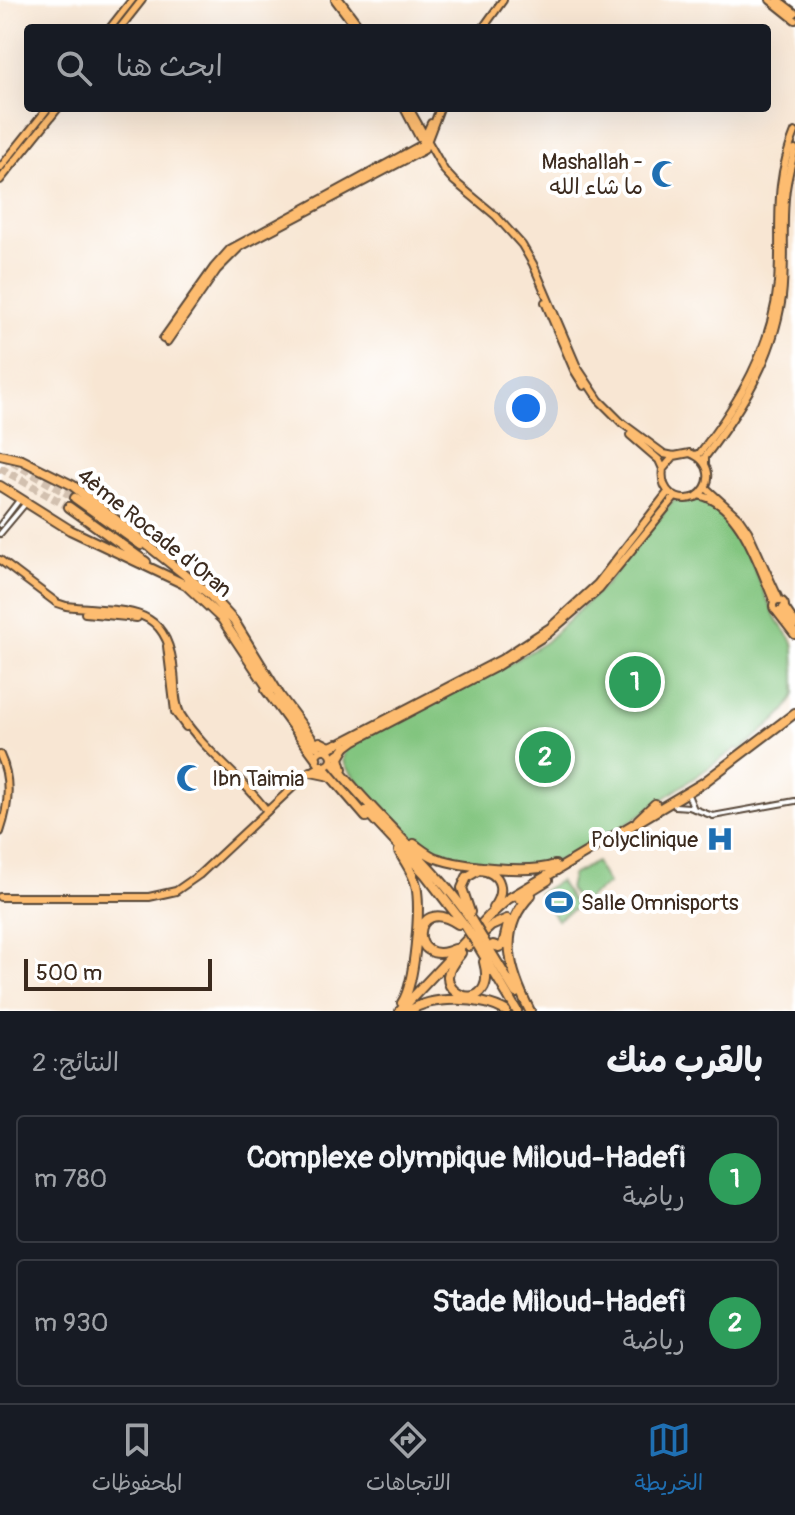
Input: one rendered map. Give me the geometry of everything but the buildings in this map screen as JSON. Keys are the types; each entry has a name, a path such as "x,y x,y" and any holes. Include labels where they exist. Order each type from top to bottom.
{"highway":[{"name":"4ème Rocade d'Oran","path":"0,455 22,460 72,485 209,594 229,615 321,760"},
{"name":"4ème Rocade d'Oran","path":"0,486 91,541 186,585 204,600 229,627 321,760 432,870 468,922 473,945 517,1011"},
{"path":"75,498 103,520 169,562"},
{"path":"69,507 154,568"},
{"path":"781,610 795,624"},
{"path":"781,610 795,634"},
{"path":"489,916 519,891 703,783 795,713"},
{"path":"403,1011 473,945 503,910 689,797 736,765 795,713"},
{"path":"342,769 321,760 330,747 342,745 342,769 382,823"},
{"path":"614,837 655,804"},
{"name":"4ème Rocade d'Oran","path":"395,836 468,922"},
{"path":"395,836 430,855 459,863 538,870 578,857"},
{"path":"395,836 399,851 415,880 417,907 410,990 403,1011"},
{"path":"399,851 468,922"},
{"path":"468,922 463,885 471,873 485,870 497,876 500,895 473,945"},
{"path":"528,1011 513,973 508,944 516,915 544,883"},
{"path":"468,922 434,916 423,924 420,937 424,947 437,954 473,945 499,947 503,945 508,924 506,918 491,926 473,945 451,967 448,977 452,987 461,995 475,995 485,988 488,979 484,962"},
{"name":"4ème Rocade d'Oran","path":"473,945 528,1011"},
{"path":"473,945 505,989"},
{"path":"493,945 519,997"},
{"path":"403,1011 441,999 491,1005 506,1011"}],"main road":[{"path":"113,24 132,0"},
{"path":"123,24 142,0"},
{"path":"338,0 356,24"},
{"path":"484,24 500,0"},
{"path":"770,0 795,20"},
{"path":"778,0 795,13"},
{"path":"0,168 45,112"},
{"path":"0,180 55,112"},
{"path":"409,112 451,184 509,235 531,269 581,383 604,412 652,454 663,469 663,481 668,492 688,500 706,488 709,476 705,457 735,418 753,386 775,327 782,296 785,197 795,149"},
{"path":"165,341 217,270 240,247 425,144 437,112"},
{"path":"695,455 700,453 741,396 767,336 778,281 778,199 786,157 795,132"},
{"path":"425,144 454,181 496,216 522,245 577,367 611,414 664,454 695,455 705,464"},
{"path":"663,469 674,456"},
{"path":"706,488 739,518 748,531 776,601"},
{"path":"552,628 597,584 668,492"},
{"path":"699,495 714,502 741,530 776,601"},
{"path":"0,897 159,896 183,887 321,760 342,745 505,662 552,628 599,590 675,497"},
{"path":"0,562 56,607 137,618 156,629 167,647 171,693 177,716 266,812"},
{"path":"776,601 784,602 781,610"},
{"path":"0,755 8,788 0,832"}],"street":[{"path":"0,525 23,501"},
{"path":"0,534 23,501"},
{"path":"689,797 694,809"},
{"path":"675,806 720,816 795,801"}],"green space":[{"path":"705,497 740,538 776,618 793,643 795,693 787,708 740,750 737,748 630,822 566,857 550,862 506,866 460,861 429,852 405,835 346,767 344,751 367,735 502,668 546,642 606,584 673,501"},
{"path":"596,862 608,884 579,904 569,889 572,875"},
{"name":"Salle Omnisports","path":"559,881 576,907 557,920 539,893"}],"tunnel":[{"path":"2,456 75,498"},
{"path":"0,468 69,507"},
{"path":"317,746 333,763"},
{"path":"313,749 329,768"}],"place":[{"name":"Mashallah - ما شاء الله","path":"665,174"},
{"name":"Complexe olympique Miloud-Hadefi","path":"635,682"},
{"name":"Stade Miloud-Hadefi","path":"545,757"},
{"name":"Ibn Taimia","path":"190,778"},
{"name":"Polyclinique","path":"720,839"},
{"name":"Salle Omnisports","path":"559,902"}]}
